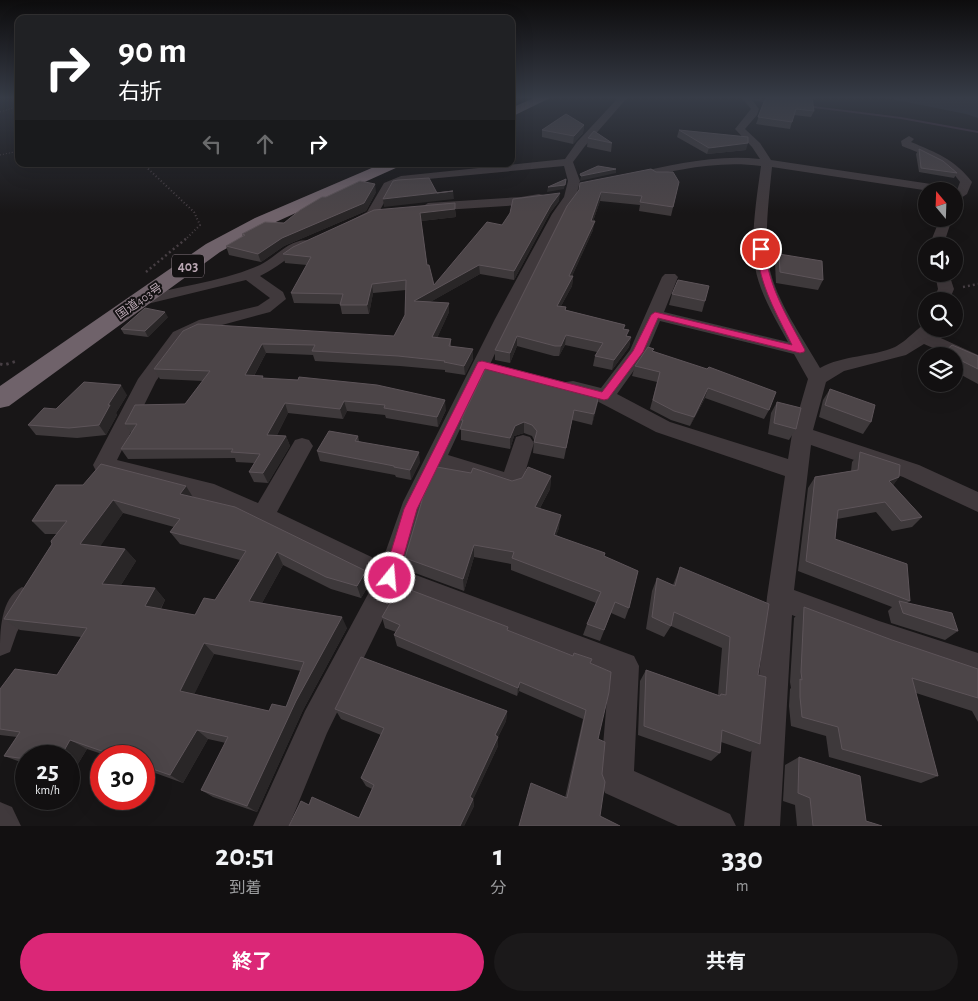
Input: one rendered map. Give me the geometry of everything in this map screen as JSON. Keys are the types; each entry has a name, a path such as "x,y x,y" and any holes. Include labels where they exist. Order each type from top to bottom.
{"highway":[{"name":"国道403号","path":"0,400 213,248 261,222 386,167"}],"street":[{"path":"372,214 388,185 405,178 568,162 589,136"},
{"path":"747,136 756,145 766,162 761,215 762,266 771,295 817,379"},
{"path":"909,139 906,141 906,144 944,160 959,170 966,182 963,188"},
{"path":"619,180 696,163 725,160 766,162 918,196"},
{"path":"271,826 316,722 390,578 411,509 435,459 453,403 491,367 503,319 571,191 574,181 568,162"},
{"path":"413,208 521,201 552,196 587,186"},
{"path":"336,231 372,214 388,211"},
{"path":"139,301 249,275 269,266 290,251 319,239"},
{"path":"249,275 277,295 278,299 264,309 205,324 179,336 147,380 104,465 214,493 390,578 624,666 617,781 718,826"},
{"path":"604,396 638,352 670,277"},
{"path":"655,315 800,350"},
{"path":"762,826 780,597 802,434 817,379 836,367 905,348 920,337"},
{"path":"932,337 978,362"},
{"path":"555,383 604,396 663,427 797,471"},
{"path":"802,434 911,471 978,502"},
{"path":"435,459 512,483 523,443"},
{"path":"262,517 302,446"},
{"path":"0,642 5,626 36,579"},
{"path":"780,597 879,635 978,668"},
{"path":"0,819 3,826"}],"path":[{"path":"0,155 15,152"},
{"path":"142,277 148,269 182,243 200,226 194,212 146,167"}],"building":[{"path":"590,136 601,136 612,143 588,138"},
{"path":"688,136 748,137 748,143 709,148"},
{"path":"919,149 943,161 957,173 921,168"},
{"path":"598,166 616,169 581,176 580,174"},
{"path":"651,169 656,172 673,172 679,182 673,207 640,202 642,196 601,192 591,221 595,221 569,276 573,276 557,306 566,307 565,310 625,325 623,329 629,330 626,336 631,337 614,360 595,356 603,343 566,335 561,346 517,336 510,353 495,350 567,206 579,190 580,183"},
{"path":"429,178 437,193 383,199 393,181"},
{"path":"566,179 565,185 548,187"},
{"path":"360,181 375,184 364,203 282,238 258,254 226,246 245,235 242,234 265,222 284,223 300,210 322,197 326,197"},
{"path":"560,193 551,205 514,271 479,265 414,301 449,303 432,337 451,339 449,346 473,349 464,366 445,361 398,356 312,351 315,345 262,344 245,375 298,380 299,377 377,385 445,400 437,417 384,408 385,405 344,401 340,409 285,403 267,435 286,436 263,473 249,472 260,454 231,452 233,449 121,449 137,424 125,424 135,405 185,404 210,371 154,369 183,331 198,324 394,336 405,315 406,280 372,284 367,305 340,305 343,294 291,293 311,257 283,254 293,247 374,210 455,203 455,209 420,213 427,265 429,265 434,285 487,222 502,225 510,213 513,199"},
{"path":"779,254 822,261 823,280 780,272"},
{"path":"678,280 709,286 705,301 672,294"},
{"path":"145,308 165,312 145,331 121,329"},
{"path":"648,347 654,349 652,351 707,369 709,367 776,392 769,410 708,388 694,417 674,411 653,400 660,372 635,366"},
{"path":"963,350 978,356 978,369 963,362"},
{"path":"488,364 600,392 594,414 574,410 566,448 534,442 537,431 532,425 524,422 515,426 510,438 460,429 463,420 461,420"},
{"path":"84,382 121,385 108,405 110,405 99,425 69,428 28,425 44,408 56,409"},
{"path":"830,389 875,405 871,422 825,405"},
{"path":"777,402 801,408 796,429 774,423"},
{"path":"329,431 358,436 355,441 419,452 410,470 317,451"},
{"path":"860,452 900,465 899,477 889,481 922,517 901,521 885,502 838,510 835,539 907,564 910,601 806,561 815,477 858,470"},
{"path":"101,464 186,486 180,494 235,507 366,571 357,586 326,577 277,552 249,601 342,617 296,701 247,806 201,790 228,737 197,730 170,775 155,770 155,745 90,745 90,747 70,740 67,745 15,745 15,758 4,756 20,732 0,729 0,689 15,669 57,675 87,628 4,619 52,544 51,541 67,521 32,521 56,485 83,485","holes":["113,500 180,519 170,532 246,551 215,600 204,598 195,615 145,606 155,588 102,584 125,549 80,544","204,643 304,662 286,707 272,704 269,711 180,691"]},
{"path":"437,467 471,473 473,468 512,481 522,478 528,467 551,476 535,507 561,515 554,535 605,553 604,556 638,571 629,608 615,602 604,630 587,624 601,592 512,558 514,552 474,545 463,579 405,558 423,497"},
{"path":"680,567 769,604 758,675 766,677 760,744 722,730 720,753 644,726 646,670 720,696 721,694 726,695 730,637 674,612 671,626 652,617 657,578 675,586"},
{"path":"400,586 508,627 507,630 573,656 574,653 592,659 590,663 611,672 609,692 598,739 605,742 602,774 605,782 600,816 620,826 519,826 531,783 567,798 586,710 520,682 518,688 394,635 400,625 382,617"},
{"path":"899,601 952,613 958,631 903,613"},
{"path":"804,607 892,640 978,669 978,698 912,678 938,776 842,749 838,727 802,717 800,679 802,680"},
{"path":"361,657 507,711 495,735 498,737 470,797 473,799 460,826 289,826 301,801 309,805 312,797 359,818 374,785 361,778 384,728 335,709"},
{"path":"799,757 860,776 866,821 882,826 813,826 810,798 798,793"}],"route":[{"path":"390,578 411,509 482,365 604,396 638,352 655,315 800,350 771,295 762,266 761,249"}]}
